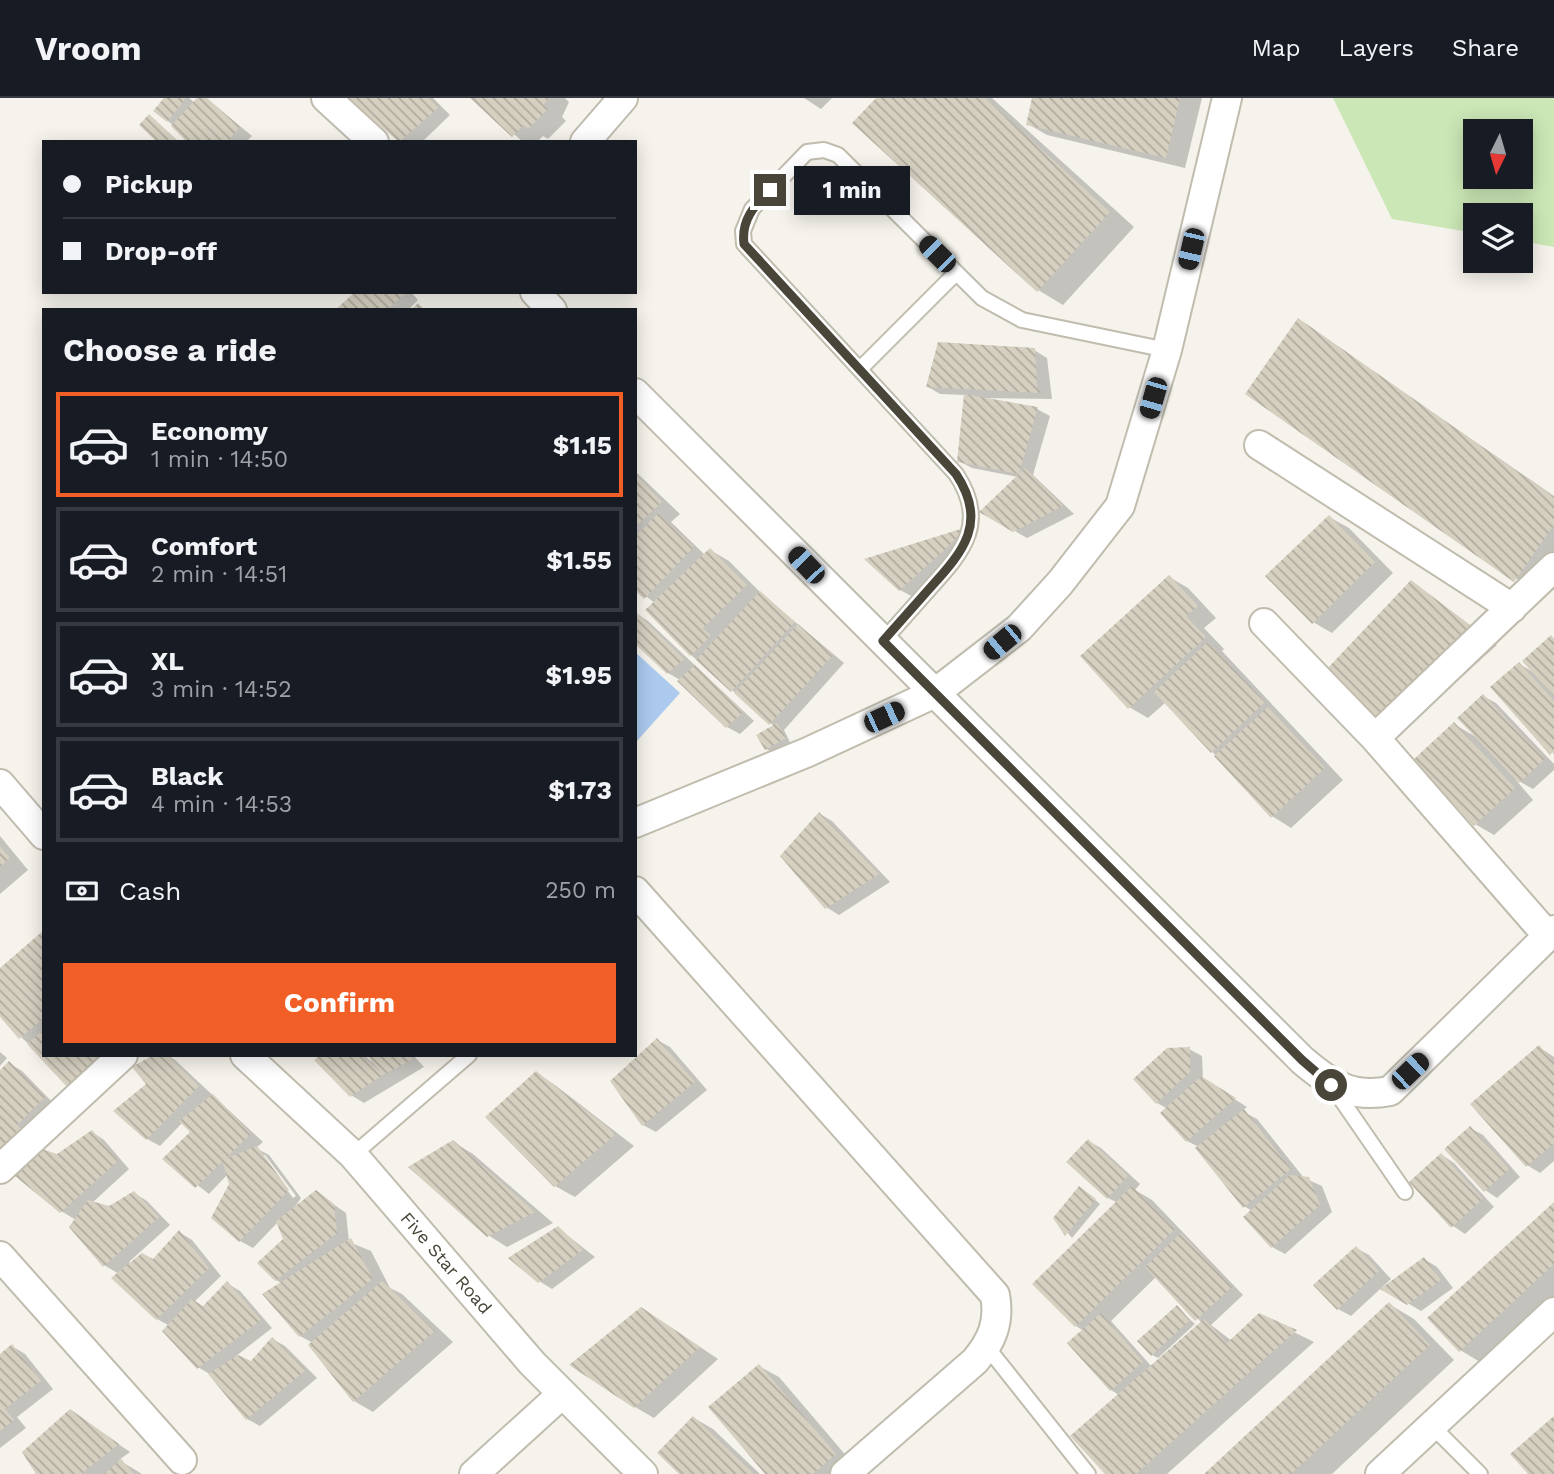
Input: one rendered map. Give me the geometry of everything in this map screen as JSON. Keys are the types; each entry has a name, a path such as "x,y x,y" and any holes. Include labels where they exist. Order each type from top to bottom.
{"street":[{"path":"326,98 372,140"},
{"path":"587,140 623,98"},
{"path":"637,822 808,752 935,693 1019,628 1060,583 1120,506 1167,350 1227,98"},
{"path":"537,294 550,308"},
{"path":"637,395 1292,1051 1331,1085 1372,1095 1390,1091 1551,933 1375,738 1264,623"},
{"path":"1259,445 1512,608"},
{"path":"1375,738 1554,567"},
{"path":"0,784 42,833"},
{"path":"637,893 995,1296 998,1314 987,1347 845,1474"},
{"path":"0,1170 121,1057"},
{"name":"Five Star Road","path":"247,1057 353,1155 532,1363 643,1474"},
{"path":"0,1256 182,1460"},
{"path":"1380,1474 1554,1312"},
{"path":"474,1474 562,1394"}],"lane":[{"path":"883,641 961,554 971,521 967,491 956,474 744,244 743,230 752,209 807,152 824,150 838,155 982,298 1022,320 1167,350"},
{"path":"860,369 957,273"},
{"path":"353,1155 467,1057"},
{"path":"1331,1085 1405,1192"},
{"path":"987,1347 1088,1474"},
{"path":"1431,1425 1480,1474"}],"green space":[{"path":"1333,98 1554,98 1554,247 1533,243 1533,203 1463,203 1463,231 1392,219"}],"water":[{"path":"637,654 680,693 637,741"}],"building":[{"path":"164,98 186,98 167,122 153,111"},
{"path":"197,98 207,98 240,127 229,140 185,140 171,126"},
{"path":"348,98 430,98 439,107 401,140 397,140"},
{"path":"470,98 549,98 543,105 548,109 528,129 524,125 512,137"},
{"path":"876,98 985,98 1110,212 1037,292 852,123"},
{"path":"1032,98 1180,98 1166,158 1026,125"},
{"path":"149,114 177,140 155,140 139,125"},
{"path":"353,294 405,294 389,308 337,308"},
{"path":"1298,318 1554,497 1554,525 1514,582 1245,394"},
{"path":"938,342 1035,348 1037,387 1041,393 926,387"},
{"path":"964,394 1038,407 1019,474 957,462"},
{"path":"1025,468 1063,506 1013,532 979,512"},
{"path":"637,476 662,502 637,525"},
{"path":"658,513 694,547 644,599 637,593 637,535"},
{"path":"1329,515 1375,562 1312,624 1265,576"},
{"path":"964,528 951,544 899,591 864,559"},
{"path":"710,548 747,585 703,628 711,636 690,656 645,610"},
{"path":"1169,575 1198,606 1186,616 1206,637 1128,709 1080,656"},
{"path":"1411,580 1480,633 1376,725 1325,671"},
{"path":"760,591 795,622 731,692 696,660"},
{"path":"637,613 684,659 667,674 637,646"},
{"path":"798,624 833,655 769,725 734,693"},
{"path":"1551,635 1554,639 1554,696 1522,661"},
{"path":"1208,642 1265,702 1211,753 1154,692"},
{"path":"1519,662 1554,701 1554,751 1550,755 1490,687"},
{"path":"695,665 743,712 726,728 677,681"},
{"path":"1483,694 1545,759 1519,783 1457,718"},
{"path":"1268,707 1325,768 1271,818 1214,756"},
{"path":"1454,722 1515,788 1474,826 1413,760"},
{"path":"777,723 786,738 765,750 756,735"},
{"path":"819,812 879,874 825,909 780,856"},
{"path":"0,846 10,858 0,867"},
{"path":"42,932 42,1020 19,1039 0,1017 0,968"},
{"path":"42,1031 42,1057 101,1057 68,1088 27,1044"},
{"path":"657,1038 695,1082 642,1126 610,1081"},
{"path":"1539,1045 1554,1062 1554,1143 1526,1167 1470,1104"},
{"path":"1190,1047 1190,1072 1156,1104 1133,1079 1167,1048"},
{"path":"150,1057 169,1057 199,1086 146,1140 113,1111 146,1084 132,1067"},
{"path":"318,1057 363,1057 383,1075 350,1097 314,1060"},
{"path":"369,1057 413,1059 383,1075"},
{"path":"9,1061 45,1097 17,1125 26,1134 0,1160 0,1070"},
{"path":"536,1071 616,1134 554,1187 485,1117"},
{"path":"1201,1076 1236,1098 1186,1142 1160,1113"},
{"path":"213,1094 251,1134 195,1188 162,1159 190,1132 179,1121"},
{"path":"1244,1109 1291,1169 1243,1208 1195,1148"},
{"path":"1470,1126 1509,1169 1484,1192 1444,1149"},
{"path":"92,1130 118,1161 60,1213 15,1176 42,1149 57,1154"},
{"path":"1088,1139 1128,1176 1107,1199 1066,1162"},
{"path":"453,1140 535,1212 487,1237 408,1167"},
{"path":"257,1146 289,1190 239,1242 211,1218 229,1184 222,1160"},
{"path":"1441,1153 1483,1199 1451,1228 1409,1182"},
{"path":"1290,1175 1309,1177 1320,1205 1271,1248 1243,1217"},
{"path":"1079,1186 1096,1199 1065,1236 1053,1218"},
{"path":"1132,1186 1175,1229 1075,1327 1032,1284"},
{"path":"316,1190 334,1204 337,1233 275,1281 257,1263 283,1239 276,1221"},
{"path":"134,1191 159,1217 103,1267 69,1227 88,1200 109,1206"},
{"path":"1554,1202 1554,1264 1459,1352 1427,1318"},
{"path":"558,1226 583,1250 538,1283 508,1258"},
{"path":"179,1230 209,1268 156,1320 111,1278 142,1253 153,1259"},
{"path":"1181,1233 1232,1287 1195,1321 1145,1267"},
{"path":"351,1238 373,1279 299,1337 262,1294"},
{"path":"1356,1246 1379,1271 1337,1310 1313,1285"},
{"path":"1424,1257 1441,1280 1407,1305 1380,1289"},
{"path":"227,1281 261,1320 197,1369 162,1331 192,1299 203,1306"},
{"path":"382,1281 435,1331 353,1402 308,1345"},
{"path":"1389,1302 1430,1345 1291,1474 1204,1474"},
{"path":"1177,1305 1190,1320 1151,1356 1137,1341"},
{"path":"641,1307 700,1347 634,1408 569,1365"},
{"path":"1101,1313 1143,1362 1110,1391 1067,1343"},
{"path":"1259,1313 1297,1330 1136,1474 1105,1474 1070,1436 1204,1319 1227,1343"},
{"path":"272,1337 306,1370 246,1420 208,1374 238,1355 251,1361"},
{"path":"12,1344 41,1381 5,1409 14,1420 0,1431 0,1354"},
{"path":"759,1364 836,1454 813,1474 765,1474 708,1407"},
{"path":"70,1409 119,1444 81,1474 36,1474 22,1452"},
{"path":"693,1416 754,1474 679,1474 657,1453"},
{"path":"1554,1416 1554,1474 1528,1474 1510,1454"},
{"path":"121,1459 134,1474 104,1474"}],"route":[{"path":"770,190 752,209 743,230 744,244 956,474 967,491 971,521 961,554 883,641 1302,1060 1331,1085"}]}
